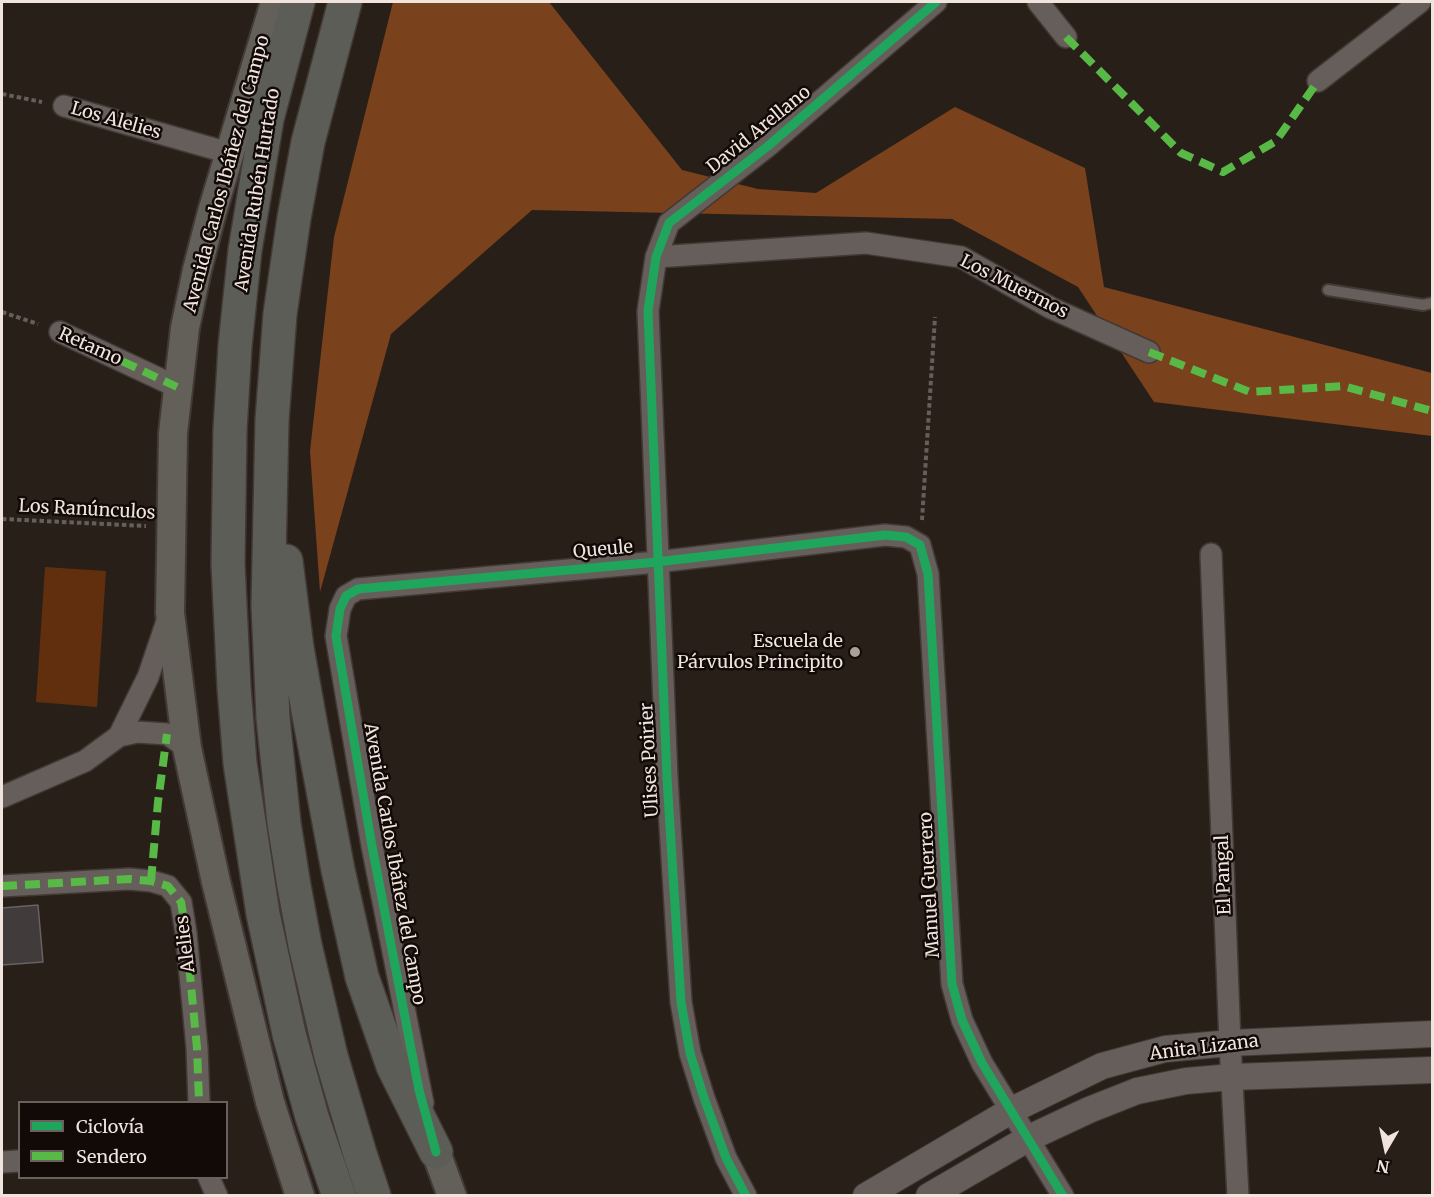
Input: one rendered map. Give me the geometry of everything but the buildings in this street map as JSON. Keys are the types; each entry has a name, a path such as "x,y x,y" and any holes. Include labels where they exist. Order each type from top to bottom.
{"highway":[{"name":"Avenida Rubén Hurtado","path":"298,2 278,74 259,160 245,250 235,346 229,453 228,564 234,687 245,804 263,915 279,994 312,1117 339,1196"},
{"path":"345,2 308,142 280,314 272,420 268,557 270,672 284,823 305,945 328,1044 374,1196"},
{"path":"272,420 297,648 352,934 362,976 380,1033 409,1100 436,1152"}],"main road":[{"name":"Avenida Carlos Ibáñez del Campo","path":"275,2 229,153 197,270 185,328 177,387 170,480 170,613 187,748 216,882 270,1102 300,1196"},
{"name":"Avenida Carlos Ibáñez del Campo","path":"436,1152 452,1196"}],"street":[{"name":"David Arellano","path":"648,311 656,257 669,223 768,146 936,2"},
{"path":"1038,2 1066,37"},
{"path":"1318,81 1420,2"},
{"name":"Los Alelies","path":"64,106 229,153"},
{"name":"Los Muermos","path":"656,257 866,243 961,257 1051,308 1149,352"},
{"name":"Ulises Poirier","path":"648,311 667,778 681,1002 690,1053 704,1098 726,1158 746,1196"},
{"name":"Retamo","path":"60,332 177,387"},
{"name":"Queule","path":"358,589 657,562 885,535 906,537 920,545"},
{"name":"Manuel Guerrero","path":"920,545 928,574 952,984 962,1020 982,1063 1063,1196"},
{"name":"El Pangal","path":"1211,554 1238,1196"},
{"name":"Avenida Carlos Ibáñez del Campo","path":"358,589 346,596 340,609 336,636 374,858 419,1089 436,1152"},
{"path":"119,736 148,677 170,613"},
{"path":"2,797 85,761 119,736 137,732 167,734 187,748"},
{"name":"Alelies","path":"2,886 129,879 151,881 168,886 181,902 186,933 197,1048 199,1101"},
{"name":"Anita Lizana","path":"866,1196 1012,1110 1102,1066 1164,1049 1230,1043 1432,1034"},
{"name":"Anita Lizana","path":"929,1196 1029,1138 1137,1091 1186,1081 1232,1077 1432,1070"},
{"path":"2,1162 18,1161"},
{"path":"209,1179 216,1196"}],"lane":[{"path":"1328,290 1423,305 1432,303"}],"path":[{"path":"920,545 935,317"}],"shaded area":[{"path":"393,2 549,2 682,170 758,189 816,193 955,107 1085,168 1104,287 1432,373 1432,436 1154,402 1078,287 952,219 532,210 391,334 320,592 310,451 334,237"},
{"path":"45,567 106,571 97,707 36,702"}],"marked path":[{"path":"1066,37 1181,153 1223,172 1276,141 1318,81"},
{"path":"60,332 177,387"},
{"path":"1149,352 1250,392 1343,386 1432,411"},
{"path":"151,881 167,734"},
{"path":"2,886 129,879 151,881 168,886 181,902 186,933 197,1048 199,1101"}],"cycle path":[{"path":"746,1196 726,1158 704,1098 690,1053 681,1002 667,778 648,311 656,257 669,223 768,146 936,2"},
{"path":"436,1152 419,1090 372,846 336,636 340,609 346,596 358,589 657,562 885,535 906,537 920,545 928,574 952,984 962,1020 982,1063 1063,1196"}],"place":[{"name":"Escuela de Párvulos Principito","path":"855,652"}]}
